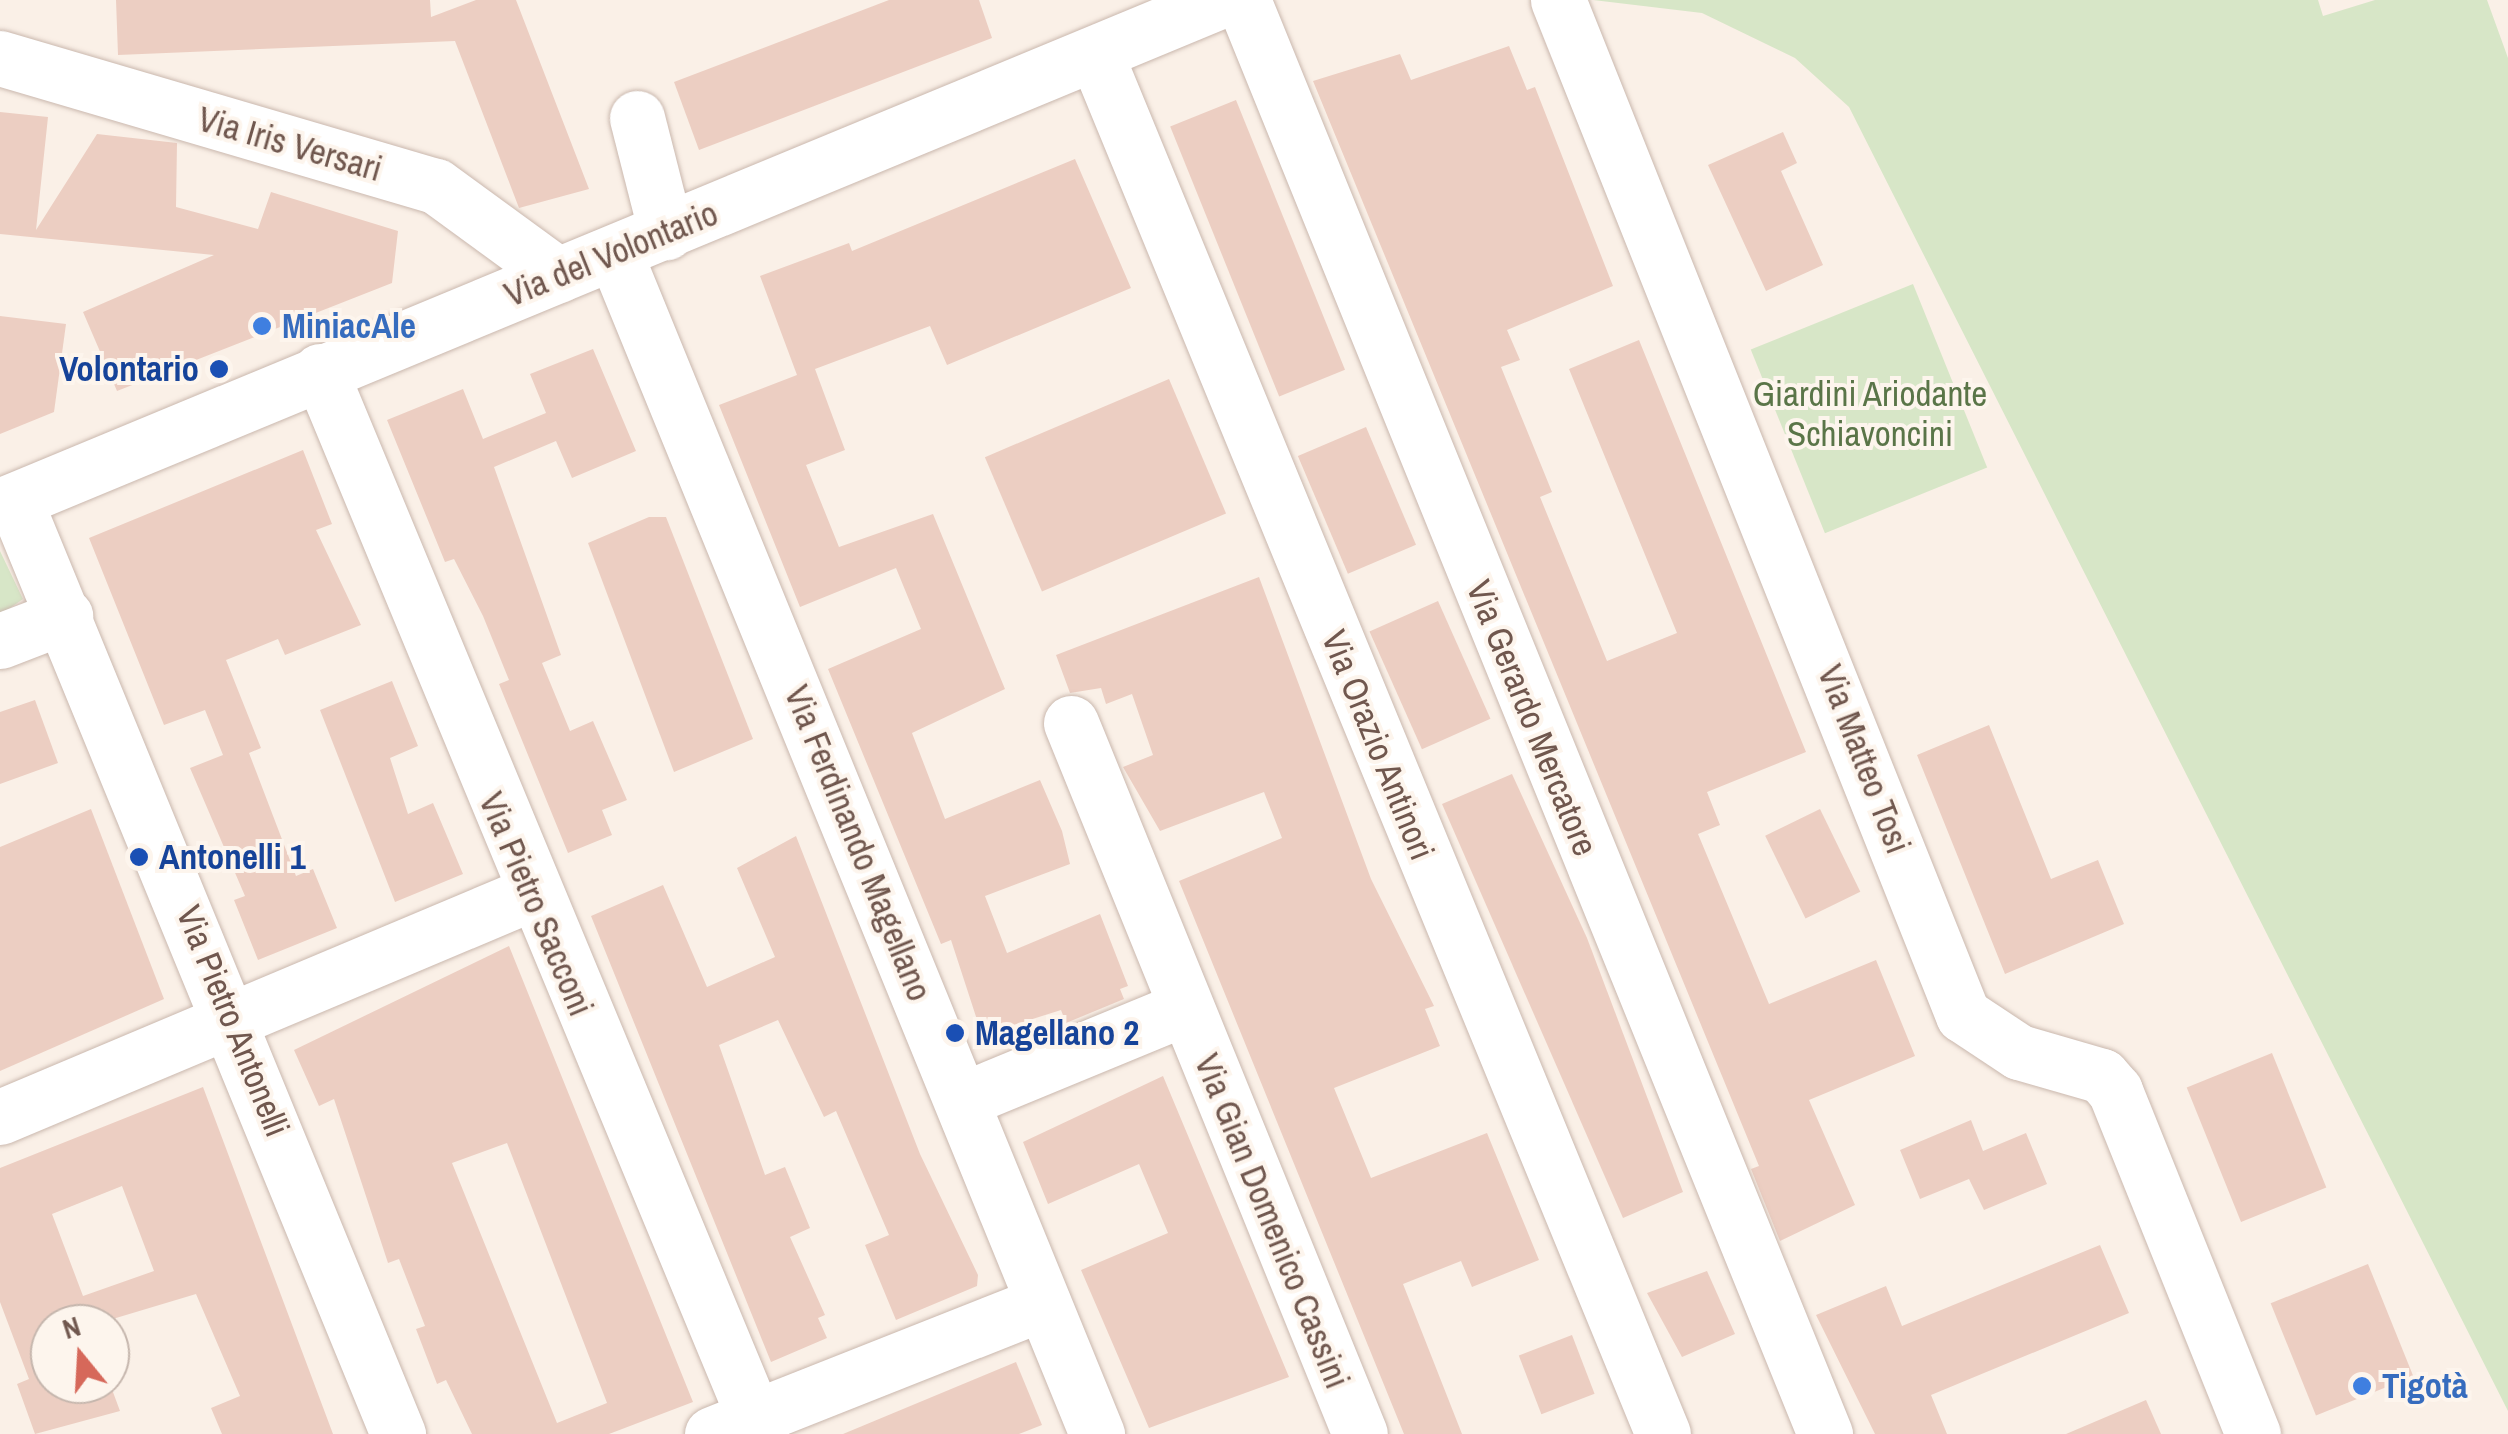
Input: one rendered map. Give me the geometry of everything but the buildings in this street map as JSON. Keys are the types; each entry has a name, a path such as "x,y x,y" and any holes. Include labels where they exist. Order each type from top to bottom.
{"street":[{"name":"Via del Volontario","path":"8,503 320,371 1096,55 1149,14 1222,0"},
{"name":"Via Gerardo Mercatore","path":"1243,0 1826,1434"},
{"name":"Via Matteo Tosi","path":"1558,0 1963,1016 2019,1052 2102,1076 2116,1091 2253,1434"},
{"name":"Via Orazio Antinori","path":"1096,55 1662,1434"},
{"name":"Via Iris Versari","path":"0,58 436,186 558,275"},
{"path":"637,118 666,232"},
{"name":"Via Ferdinando Magellano","path":"615,254 1097,1434"},
{"name":"Via Pietro Sacconi","path":"320,371 742,1428"},
{"name":"Via Pietro Antonelli","path":"8,503 65,616 236,1022 398,1434"},
{"path":"0,641 65,616"},
{"name":"Via Gian Domenico Cassini","path":"1071,723 1360,1434"},
{"path":"0,1117 236,1022 530,894"},
{"name":"Via Gian Domenico Cassini","path":"962,1100 1185,1008"},
{"path":"742,1428 1043,1303"}],"green space":[{"path":"1593,0 2318,0 2323,16 2375,0 2487,0 2508,58 2508,1411 1849,107 1795,58 1702,13"},
{"name":"Giardini Ariodante Schiavoncini","path":"1913,284 1987,468 1825,533 1751,350"},
{"path":"0,551 23,599 0,615"}],"place":[{"name":"MiniacAle","path":"262,326"},
{"name":"Volontario","path":"219,369"},
{"name":"Antonelli 1","path":"139,857"},
{"name":"Magellano 2","path":"955,1033"},
{"name":"Tigotà","path":"2362,1386"}]}
